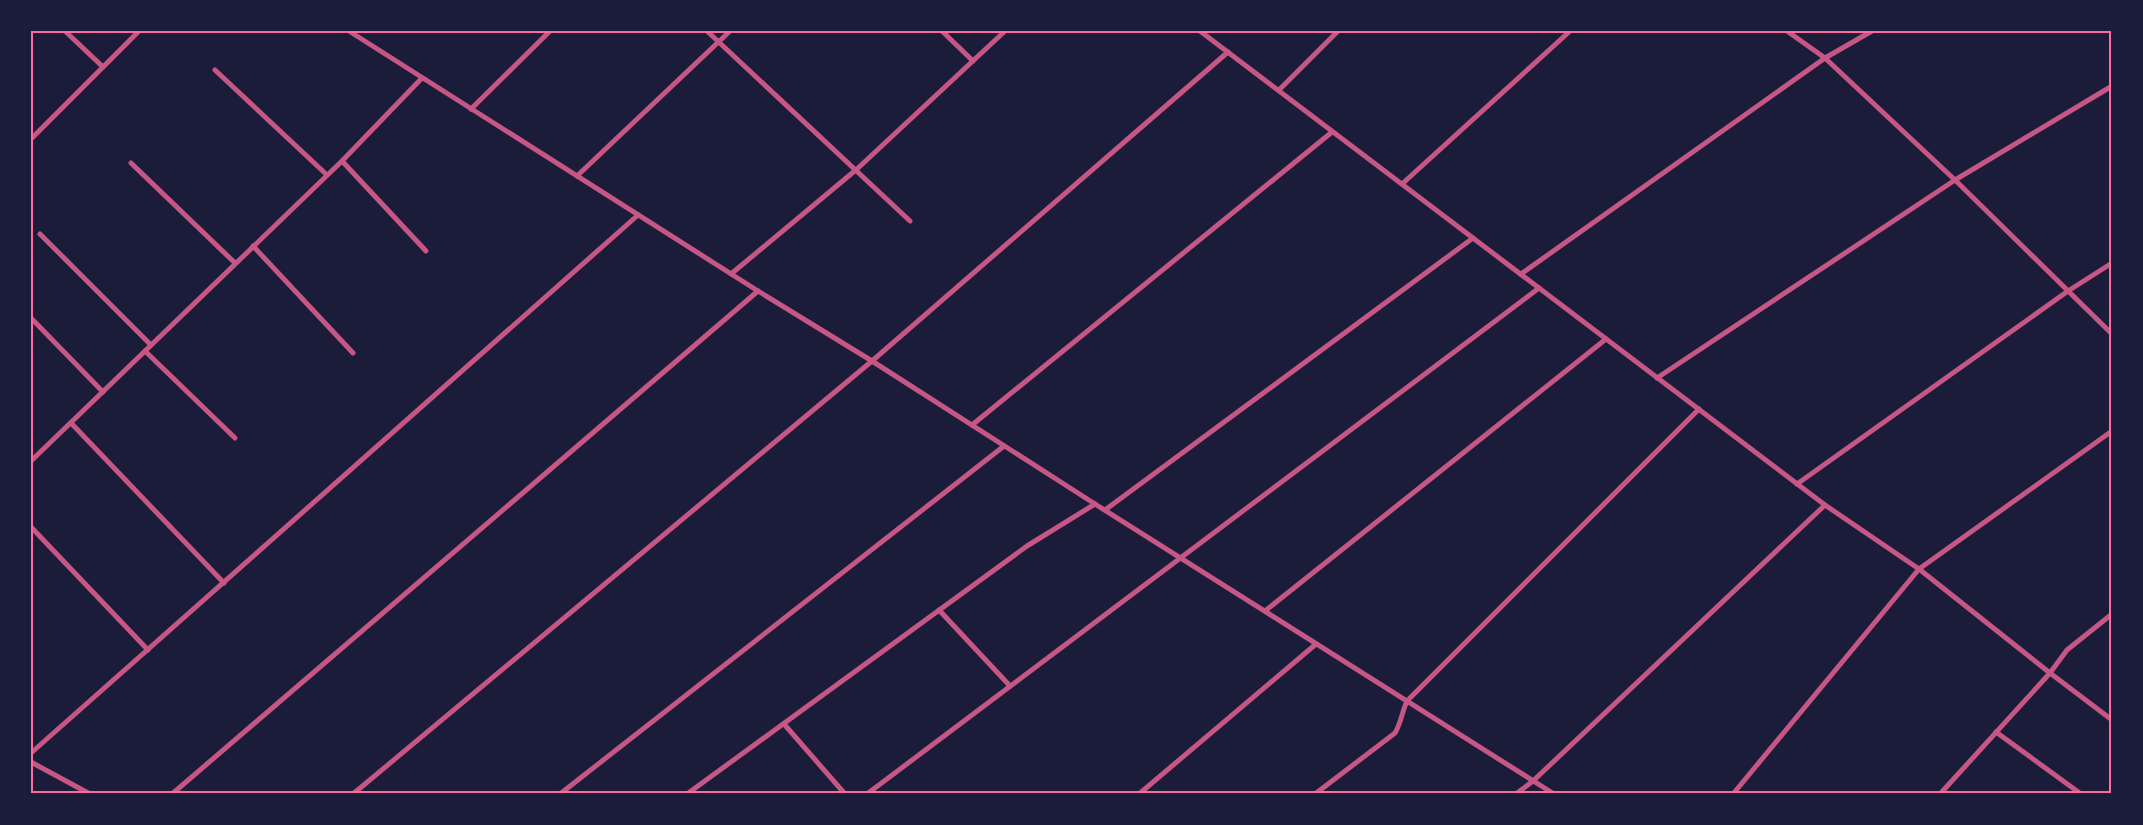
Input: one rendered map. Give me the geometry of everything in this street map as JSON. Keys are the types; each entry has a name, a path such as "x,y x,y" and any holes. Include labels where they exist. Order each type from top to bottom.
{"street":[{"path":"65,31 103,67"},
{"path":"31,139 139,31"},
{"path":"349,31 758,291 872,360 972,426 1554,794"},
{"path":"471,109 550,31"},
{"path":"707,31 857,169 910,221"},
{"path":"577,176 730,31"},
{"path":"942,31 973,61"},
{"path":"731,274 857,169 1005,31"},
{"path":"1200,31 1797,484 1919,569 2112,720"},
{"path":"1278,90 1338,31"},
{"path":"1402,184 1570,31"},
{"path":"1787,31 1825,58 1956,180 2112,334"},
{"path":"1522,274 1825,58 1872,31"},
{"path":"354,794 872,360 1228,52"},
{"path":"215,70 327,175"},
{"path":"31,461 342,161 422,78"},
{"path":"1658,378 1956,180 2112,86"},
{"path":"972,426 1332,132"},
{"path":"342,161 426,251"},
{"path":"131,163 235,263"},
{"path":"31,753 638,215"},
{"path":"40,234 151,345"},
{"path":"1105,510 1473,238"},
{"path":"253,246 353,353"},
{"path":"1797,484 2068,291 2112,263"},
{"path":"867,794 1539,288"},
{"path":"172,794 758,291"},
{"path":"31,318 103,392"},
{"path":"1265,611 1606,339"},
{"path":"145,351 235,438"},
{"path":"1315,794 1395,733 1401,724 1401,714 1407,701 1699,409"},
{"path":"71,423 224,583"},
{"path":"1733,794 1919,569 2112,431"},
{"path":"560,794 1004,446"},
{"path":"686,794 1026,546 1095,504"},
{"path":"1516,794 1533,781 1826,505"},
{"path":"31,526 148,650"},
{"path":"940,610 1010,686"},
{"path":"1940,794 2050,673 2067,650 2112,614"},
{"path":"1139,794 1316,644"},
{"path":"784,724 845,794"},
{"path":"1996,732 2081,794"},
{"path":"31,762 90,794"}]}
